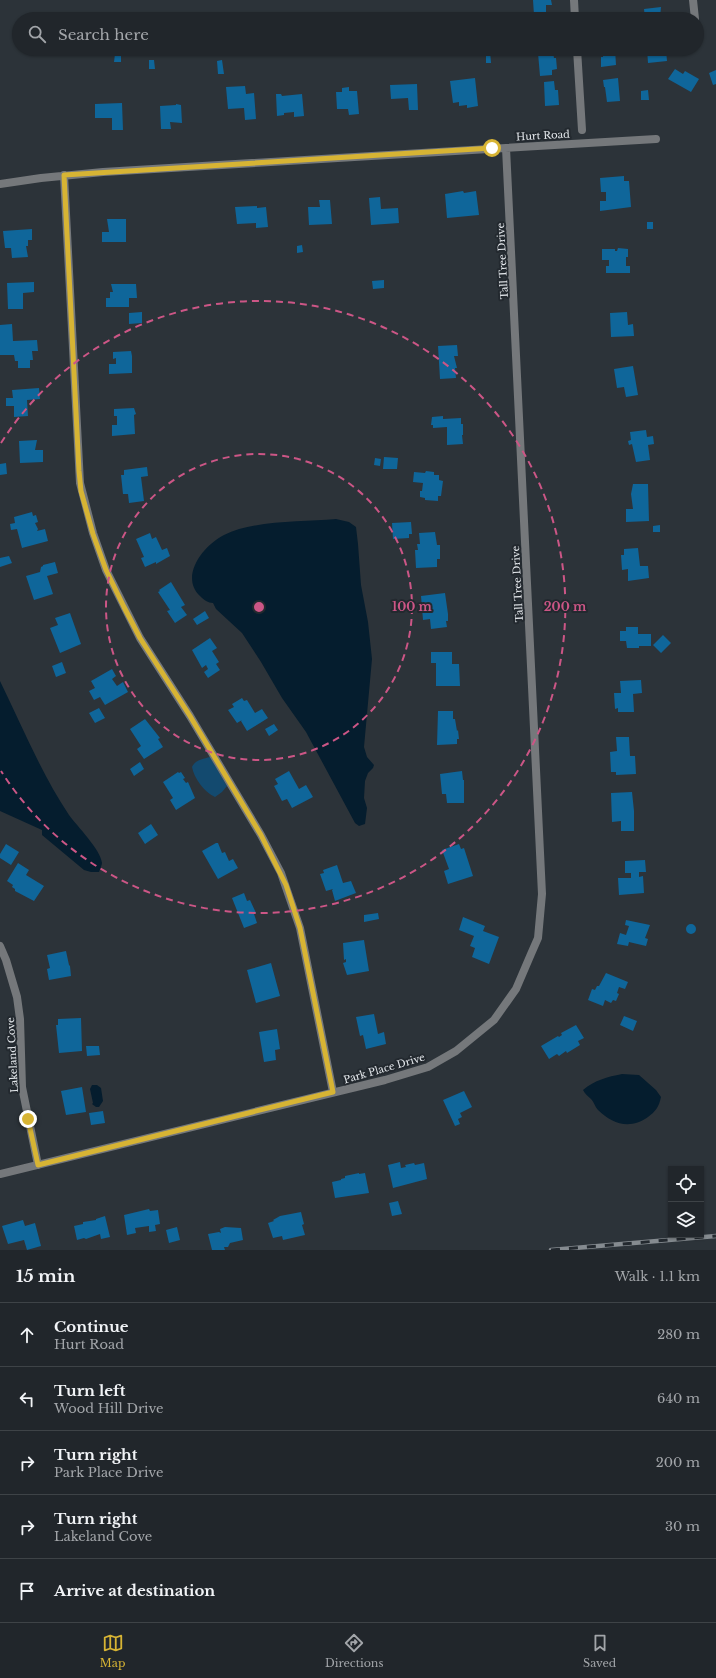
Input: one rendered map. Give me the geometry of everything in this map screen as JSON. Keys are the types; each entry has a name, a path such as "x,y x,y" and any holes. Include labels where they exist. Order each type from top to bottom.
{"street":[{"path":"574,0 575,12"},
{"path":"693,0 694,12"},
{"path":"577,56 582,130"},
{"name":"Hurt Road","path":"0,184 64,175 656,138"},
{"name":"Tall Tree Drive","path":"501,1011 523,976 538,938 542,894 506,148"},
{"path":"64,175 79,471 80,483 87,511 106,570 140,638 190,716 257,828 281,873 300,928 333,1092"},
{"name":"Lakeland Cove","path":"0,946 6,960 17,997 20,1019 22,1087 38,1165"},
{"name":"Park Place Drive","path":"0,1174 385,1080 428,1067 470,1040 494,1020 501,1011"}],"shaded area":[{"path":"336,519 349,522 356,527 361,585 368,622 372,659 364,747 367,757 374,765 368,773 365,781 364,798 367,808 365,824 359,826 355,823 306,732 282,698 242,633 216,609 213,603 206,601 200,596 194,588 192,579 193,571 202,553 216,540 236,530 264,524"},
{"path":"0,681 32,749 59,799 69,815 98,852 102,863 99,872 84,870 42,835 42,830 0,811"},
{"path":"210,757 227,786 215,797 207,792 200,784 192,767 197,761"},
{"path":"622,1074 639,1075 656,1090 661,1097 658,1106 653,1113 635,1123 622,1124 609,1119 598,1110 583,1090 601,1079"},
{"path":"92,1085 97,1085 101,1088 103,1101 99,1107 92,1104 90,1089"}],"building":[{"path":"533,0 551,0 552,5 546,5 546,12 534,12"},
{"path":"661,7 660,12 644,12 644,9"},
{"path":"115,56 121,56 121,62 114,62"},
{"path":"486,56 490,56 491,63 486,63"},
{"path":"538,56 554,56 554,58 556,58 557,69 552,70 552,75 540,76"},
{"path":"615,56 616,65 601,67 601,57"},
{"path":"648,56 667,56 667,61 648,63"},
{"path":"149,60 154,60 155,69 149,69"},
{"path":"222,60 224,74 218,74 217,61"},
{"path":"675,69 683,74 685,71 699,79 691,92 668,79"},
{"path":"716,70 716,84 713,85 709,73"},
{"path":"475,78 478,106 467,108 467,105 459,106 459,102 453,103 450,81"},
{"path":"618,78 620,101 607,102 603,80"},
{"path":"554,81 555,90 558,90 559,105 545,106 544,82"},
{"path":"417,84 418,110 409,110 408,98 391,99 390,85"},
{"path":"245,86 246,94 254,93 256,119 245,120 244,108 228,109 226,87"},
{"path":"349,87 349,91 357,91 359,114 349,115 348,109 337,109 336,92 342,92 342,88"},
{"path":"648,90 649,100 641,100 641,91"},
{"path":"276,94 281,94 282,96 302,94 304,116 294,117 294,112 284,113 284,115 277,116"},
{"path":"122,103 123,130 112,130 112,118 95,118 95,104"},
{"path":"176,104 181,105 182,123 170,122 171,129 161,129 160,106"},
{"path":"624,176 624,181 629,181 631,207 600,211 600,201 606,201 606,192 601,192 600,178"},
{"path":"463,191 464,193 476,191 479,215 447,218 445,194"},
{"path":"380,197 381,209 398,208 399,223 371,225 369,198"},
{"path":"319,200 330,200 332,224 309,225 308,207 320,207"},
{"path":"257,206 257,208 266,207 268,227 256,228 256,223 237,224 235,207"},
{"path":"107,219 126,219 126,242 102,242 102,232 109,232"},
{"path":"647,222 653,222 653,229 647,229"},
{"path":"32,229 32,240 28,240 28,246 26,246 28,257 12,258 11,248 5,248 3,231"},
{"path":"302,245 303,252 297,253 297,246"},
{"path":"618,248 628,249 626,266 630,266 630,273 606,273 606,266 609,266 609,260 602,260 602,249 615,249 615,251 617,251"},
{"path":"384,280 384,288 373,289 372,281"},
{"path":"34,282 34,292 23,293 23,309 8,309 7,283"},
{"path":"111,284 136,284 137,298 129,298 129,307 106,307 106,298 110,298 110,292 113,292"},
{"path":"142,312 142,323 129,324 129,313"},
{"path":"627,312 628,325 633,324 634,336 611,337 610,313"},
{"path":"12,324 13,341 37,340 38,351 32,351 33,360 30,360 30,368 18,368 18,361 15,361 14,355 0,355 0,325"},
{"path":"457,345 458,356 454,356 457,368 455,368 456,378 440,379 438,346"},
{"path":"131,351 132,373 109,374 109,364 116,364 116,358 113,359 113,352"},
{"path":"633,366 638,395 626,397 624,387 617,388 614,369"},
{"path":"39,388 40,399 27,400 28,416 14,417 14,406 6,406 6,398 13,398 12,390"},
{"path":"134,408 136,414 134,415 135,434 112,436 112,425 117,425 117,416 114,416 114,409"},
{"path":"443,416 443,419 461,418 461,424 463,424 463,444 447,445 447,427 433,428 433,425 431,425 432,417"},
{"path":"646,430 647,437 653,436 654,444 648,445 650,460 636,462 632,444 629,445 628,441 631,440 630,432"},
{"path":"37,440 35,450 43,450 43,462 20,463 19,441"},
{"path":"384,457 398,458 397,469 383,469"},
{"path":"375,458 381,459 380,466 374,465"},
{"path":"6,463 7,474 0,475 0,464"},
{"path":"147,467 148,476 141,477 144,501 129,503 128,494 123,494 121,475 124,475 124,470"},
{"path":"426,471 434,472 434,475 439,475 439,480 443,481 441,496 438,496 438,501 425,500 425,498 420,497 420,491 422,491 423,483 413,482 414,472 425,473"},
{"path":"633,484 648,484 649,521 626,522 626,509 633,509 631,494"},
{"path":"32,512 33,516 36,515 38,522 35,523 38,529 37,531 45,529 48,541 22,548 17,529 11,530 10,524 15,523 14,517"},
{"path":"411,522 412,534 409,534 409,538 393,539 392,523"},
{"path":"660,525 660,532 653,532 653,526"},
{"path":"435,532 437,545 440,545 440,559 437,559 437,567 416,568 415,550 418,550 417,544 420,544 419,533"},
{"path":"150,533 152,539 156,537 162,550 167,548 170,556 156,564 156,562 145,567 141,558 144,557 136,539"},
{"path":"638,548 640,566 648,566 649,578 628,581 628,569 622,570 621,555 624,555 624,549"},
{"path":"9,556 12,563 0,567 0,558"},
{"path":"55,562 58,573 47,576 53,594 34,600 26,576 40,572 43,565"},
{"path":"171,582 185,605 181,607 187,615 175,623 167,611 170,610 158,592"},
{"path":"445,593 448,614 448,621 446,621 447,627 431,629 430,619 423,620 421,596"},
{"path":"205,611 209,618 197,625 193,619"},
{"path":"70,613 81,644 60,653 50,628 58,625 55,618"},
{"path":"626,627 638,627 638,634 651,634 651,646 627,648 626,641 620,641 620,631 626,631"},
{"path":"663,635 671,643 661,653 653,645"},
{"path":"210,638 217,648 212,651 219,662 216,664 220,670 208,678 204,672 208,669 206,665 202,668 192,650"},
{"path":"431,652 452,652 452,664 459,664 460,686 436,686 436,663 431,663"},
{"path":"62,662 66,673 56,677 52,666"},
{"path":"112,669 116,676 112,679 117,686 123,682 128,692 105,705 100,697 94,700 89,691 95,688 91,681"},
{"path":"641,680 642,693 633,694 634,712 618,712 618,708 615,709 614,693 621,693 620,681"},
{"path":"242,698 244,701 247,700 255,713 262,709 268,718 247,731 241,721 242,720 237,723 228,710 234,707 232,704"},
{"path":"99,708 105,718 95,723 89,713"},
{"path":"438,711 453,711 453,719 455,719 457,731 458,730 459,739 457,739 457,744 437,745"},
{"path":"145,719 160,738 158,739 163,747 144,759 137,749 141,746 130,729"},
{"path":"274,724 278,730 269,736 265,729"},
{"path":"616,737 629,737 630,756 635,756 636,774 616,775 616,772 611,772 610,752 617,751"},
{"path":"140,762 144,769 134,776 130,769"},
{"path":"289,771 299,789 306,785 313,797 292,808 287,799 282,801 274,786 278,784 275,779"},
{"path":"462,771 464,780 464,803 447,803 446,794 442,794 440,774"},
{"path":"178,772 181,772 186,783 188,782 195,798 176,810 170,800 173,798 163,782"},
{"path":"632,792 634,831 621,831 621,821 612,822 611,793"},
{"path":"151,824 158,835 145,844 138,833"},
{"path":"218,843 222,853 225,852 229,861 233,859 238,868 218,879 202,851"},
{"path":"6,844 19,852 11,865 0,858 0,854"},
{"path":"459,844 461,849 464,848 473,876 448,884 444,871 449,869 442,850"},
{"path":"645,860 646,872 639,872 639,877 643,876 644,893 619,895 618,878 631,878 631,873 625,873 625,861"},
{"path":"18,863 29,870 26,875 44,886 34,901 15,891 12,887 13,885 7,881"},
{"path":"337,865 343,883 351,881 356,893 335,901 333,889 326,891 320,874 324,873 323,870"},
{"path":"244,893 247,901 250,900 256,913 254,914 257,923 244,928 232,898"},
{"path":"378,913 379,919 364,922 364,915"},
{"path":"463,917 485,926 483,931 499,937 489,964 472,957 475,948 470,946 474,936 459,930"},
{"path":"626,920 650,925 645,938 648,939 646,946 629,942 628,946 617,944 620,933 626,935 629,926 625,925"},
{"path":"691,924 696,929 691,934 686,929"},
{"path":"364,940 369,971 347,975 343,963 346,962 346,959 344,960 343,943"},
{"path":"66,951 71,976 49,980 47,969 50,968 47,955"},
{"path":"271,963 280,996 256,1003 247,970"},
{"path":"606,973 628,982 625,989 619,987 617,993 619,994 616,1001 613,1000 611,1003 605,1000 603,1006 588,1000 592,989 595,990 597,986 599,986"},
{"path":"374,1014 378,1034 384,1032 386,1044 366,1049 363,1035 360,1036 356,1017"},
{"path":"624,1016 637,1021 633,1031 620,1025"},
{"path":"81,1018 82,1051 59,1053 56,1025 58,1025 58,1019"},
{"path":"576,1025 584,1038 578,1041 580,1045 567,1053 566,1051 559,1056 557,1054 549,1059 541,1046 558,1036 559,1037 562,1035 561,1033"},
{"path":"277,1029 280,1049 275,1050 276,1060 264,1062 259,1032"},
{"path":"86,1046 99,1046 100,1055 87,1056"},
{"path":"82,1087 86,1112 66,1115 61,1091"},
{"path":"464,1091 472,1107 460,1113 462,1117 458,1119 460,1124 455,1126 443,1100"},
{"path":"103,1111 105,1123 91,1125 89,1113"},
{"path":"400,1162 401,1168 406,1167 405,1165 414,1163 415,1165 424,1163 427,1179 393,1188 388,1165"},
{"path":"365,1173 369,1193 335,1198 332,1182 341,1180 345,1178 345,1176"},
{"path":"398,1201 402,1214 392,1216 389,1203"},
{"path":"149,1209 150,1211 158,1210 160,1224 155,1225 156,1231 149,1232 149,1226 135,1228 136,1233 127,1235 124,1215"},
{"path":"301,1212 304,1224 302,1225 305,1235 283,1240 282,1236 273,1238 268,1223 274,1221 273,1220 280,1216"},
{"path":"105,1216 110,1237 101,1239 100,1234 86,1239 84,1238 77,1240 74,1226"},
{"path":"23,1220 25,1226 35,1223 41,1246 27,1250 24,1240 8,1244 2,1226"},
{"path":"177,1227 180,1240 169,1243 166,1230"},
{"path":"225,1227 241,1228 243,1240 230,1243 228,1247 224,1247 225,1250 212,1250 208,1234 221,1233 220,1229"}],"railway":[{"path":"551,1250 716,1236"}],"route":[{"path":"28,1119 38,1165 333,1092 300,928 281,873 261,835 190,716 140,638 106,570 93,534 81,491 79,471 64,175 492,148"}]}
